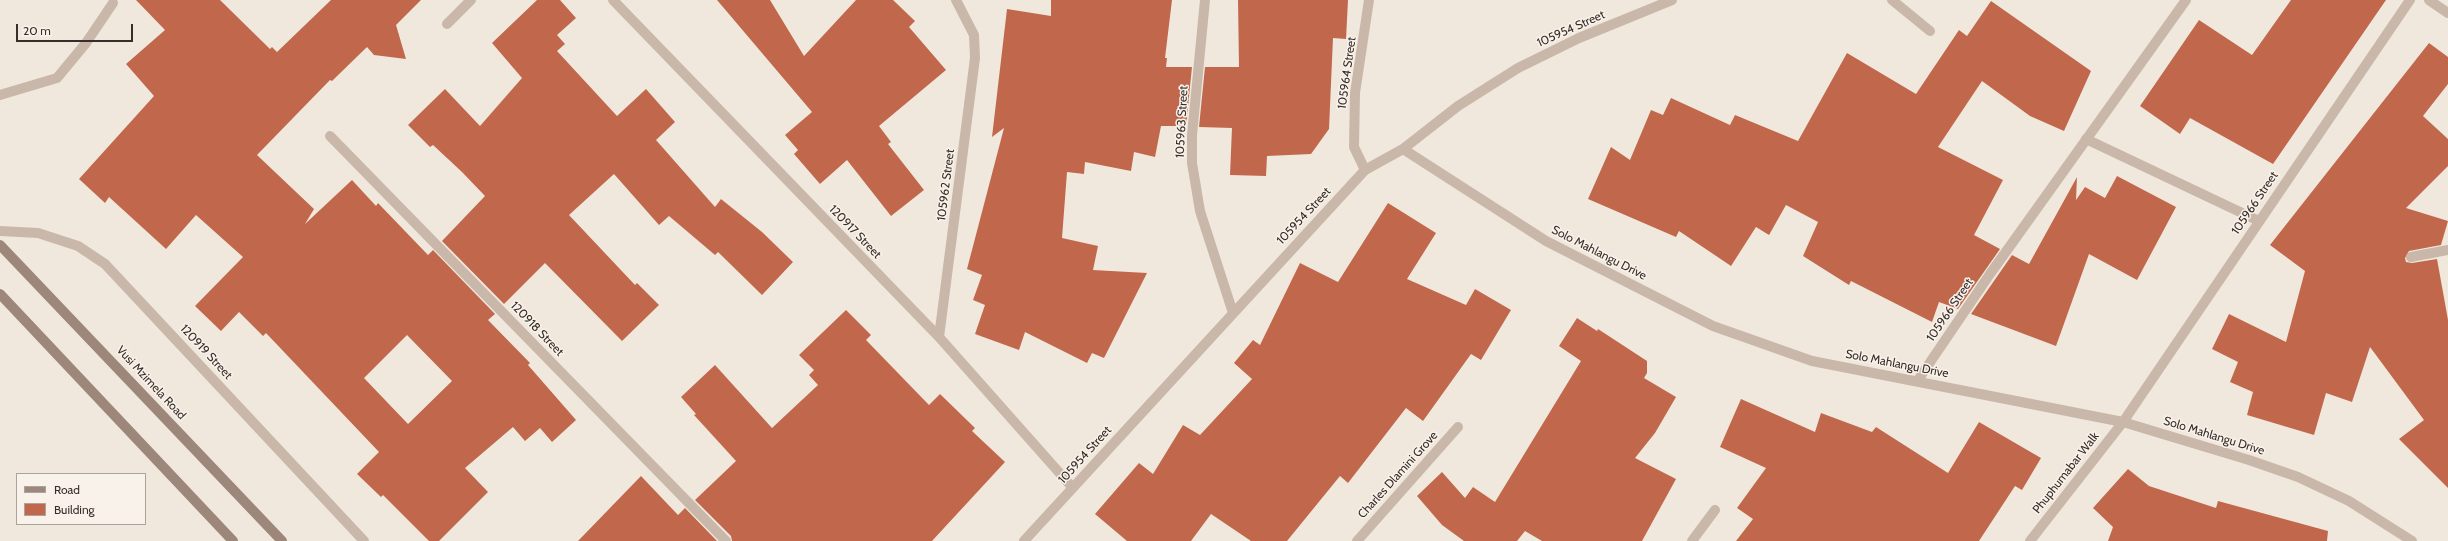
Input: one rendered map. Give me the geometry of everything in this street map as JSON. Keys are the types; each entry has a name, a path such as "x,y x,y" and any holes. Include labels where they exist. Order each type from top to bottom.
{"main road":[{"name":"Vusi Mzimela Road","path":"0,245 282,541"},
{"path":"0,294 233,541"}],"street":[{"path":"447,24 471,0"},
{"name":"120917 Street","path":"613,0 939,337 1072,487"},
{"name":"105962 Street","path":"939,337 973,82 974,34 956,0"},
{"name":"105963 Street","path":"1205,0 1192,135 1192,163 1200,210 1233,313"},
{"name":"105964 Street","path":"1365,170 1354,147 1355,93 1369,0"},
{"name":"105954 Street","path":"1024,541 1072,487 1365,170 1403,149 1458,106 1518,68 1579,38 1672,0"},
{"path":"1892,0 1930,31"},
{"name":"105966 Street","path":"1918,380 2086,139 2186,0"},
{"name":"105966 Street","path":"2123,422 2410,0"},
{"path":"2429,0 2448,13"},
{"path":"0,95 57,78 86,43 113,3"},
{"name":"120918 Street","path":"330,136 726,541"},
{"path":"2086,139 2259,221"},
{"name":"Solo Mahlangu Drive","path":"1403,149 1546,241 1713,326 1812,361 1918,380 2123,422 2298,477 2349,501 2412,541"},
{"name":"120919 Street","path":"0,231 38,233 78,246 105,264 364,541"},
{"path":"2411,257 2448,250"},
{"name":"Phuphumabar Walk","path":"2030,541 2123,422"},
{"name":"Charles Dlamini Grove","path":"1357,541 1458,426"},
{"path":"1692,541 1715,510"}],"building":[{"path":"136,0 220,0 270,49 272,47 277,52 331,0 421,0 396,25 406,59 374,55 367,47 332,81 330,80 257,155 314,209 305,224 352,180 376,206 378,203 428,255 433,250 495,314 488,320 530,363 528,365 576,420 552,442 540,428 525,441 513,427 465,468 488,492 439,541 429,541 383,495 381,497 357,474 379,452 266,333 263,336 239,312 221,331 195,306 243,257 196,215 166,249 109,197 105,203 79,179 154,96 126,64 165,30","holes":["407,335 452,381 408,424 364,378"]},
{"path":"537,0 560,0 576,18 557,35 565,44 557,51 617,116 646,89 675,122 656,140 715,207 721,199 762,232 793,262 762,295 718,252 715,255 669,216 659,225 614,174 569,215 635,285 637,283 659,305 622,341 545,263 504,304 442,241 485,196 433,145 430,147 408,125 445,89 480,126 522,78 492,43"},
{"path":"717,0 770,0 804,56 856,0 893,0 915,21 909,27 946,70 879,126 891,142 888,144 924,190 891,216 847,160 820,184 794,154 798,150 785,135 812,112"},
{"path":"1051,0 1172,0 1165,58 1167,58 1166,67 1192,67 1186,126 1161,126 1155,157 1134,152 1131,171 1085,162 1084,174 1067,172 1062,238 1098,246 1093,270 1147,273 1104,358 1092,353 1087,363 1025,332 1019,350 975,334 985,305 973,300 982,275 967,269 1004,128 992,137 1007,9 1051,16"},
{"path":"1238,0 1348,0 1346,39 1333,38 1329,129 1311,154 1267,156 1266,176 1230,175 1232,128 1199,127 1205,67 1239,67"},
{"path":"2291,0 2386,0 2273,164 2190,118 2180,134 2140,106 2199,20 2252,55"},
{"path":"1991,1 2091,71 2064,131 2030,116 1982,81 1938,147 2003,180 1974,235 2000,249 1958,309 1939,302 1932,322 1851,281 1849,285 1803,256 1818,222 1786,205 1769,235 1756,227 1731,266 1679,231 1676,237 1588,199 1611,147 1630,160 1651,110 1663,115 1671,98 1730,125 1735,115 1798,141 1847,53 1916,94 1959,30 1967,36"},
{"path":"2429,43 2448,57 2448,84 2423,116 2448,139 2448,166 2406,208 2448,221 2441,245 2409,251 2405,258 2406,262 2412,263 2437,259 2448,320 2448,488 2399,439 2424,420 2370,347 2352,402 2326,393 2314,435 2247,415 2253,392 2230,382 2238,362 2212,349 2229,314 2286,342 2305,271 2270,245"},
{"path":"2117,176 2176,207 2137,280 2089,254 2056,346 1971,314 2012,255 2029,264 2077,177 2076,200 2085,187 2105,198"},
{"path":"1388,203 1436,233 1407,279 1466,305 1475,289 1511,310 1481,360 1471,354 1423,421 1406,408 1348,483 1340,476 1287,541 1251,541 1211,514 1191,541 1127,541 1095,514 1139,463 1153,474 1183,425 1200,435 1252,379 1234,363 1253,340 1260,345 1300,263 1338,282"},
{"path":"846,310 871,335 866,340 929,405 940,394 975,428 972,431 1005,462 932,541 732,541 731,536 695,500 736,461 694,415 696,414 681,397 715,365 772,428 818,385 809,375 814,370 799,355"},
{"path":"1577,318 1597,331 1598,329 1647,361 1647,373 1644,378 1676,397 1655,433 1635,458 1676,479 1642,541 1542,541 1525,531 1517,541 1464,541 1442,525 1417,496 1442,472 1465,498 1473,487 1495,502 1581,361 1559,346"},
{"path":"1741,399 1815,432 1821,413 1872,432 1876,427 1948,473 1979,422 2041,458 2022,490 2015,486 1979,541 1736,541 1753,519 1737,508 1766,468 1720,447"},
{"path":"2128,469 2149,486 2216,508 2218,501 2328,531 2327,541 2108,541 2113,527 2093,508"},
{"path":"641,476 678,515 685,508 717,541 578,541"}]}
